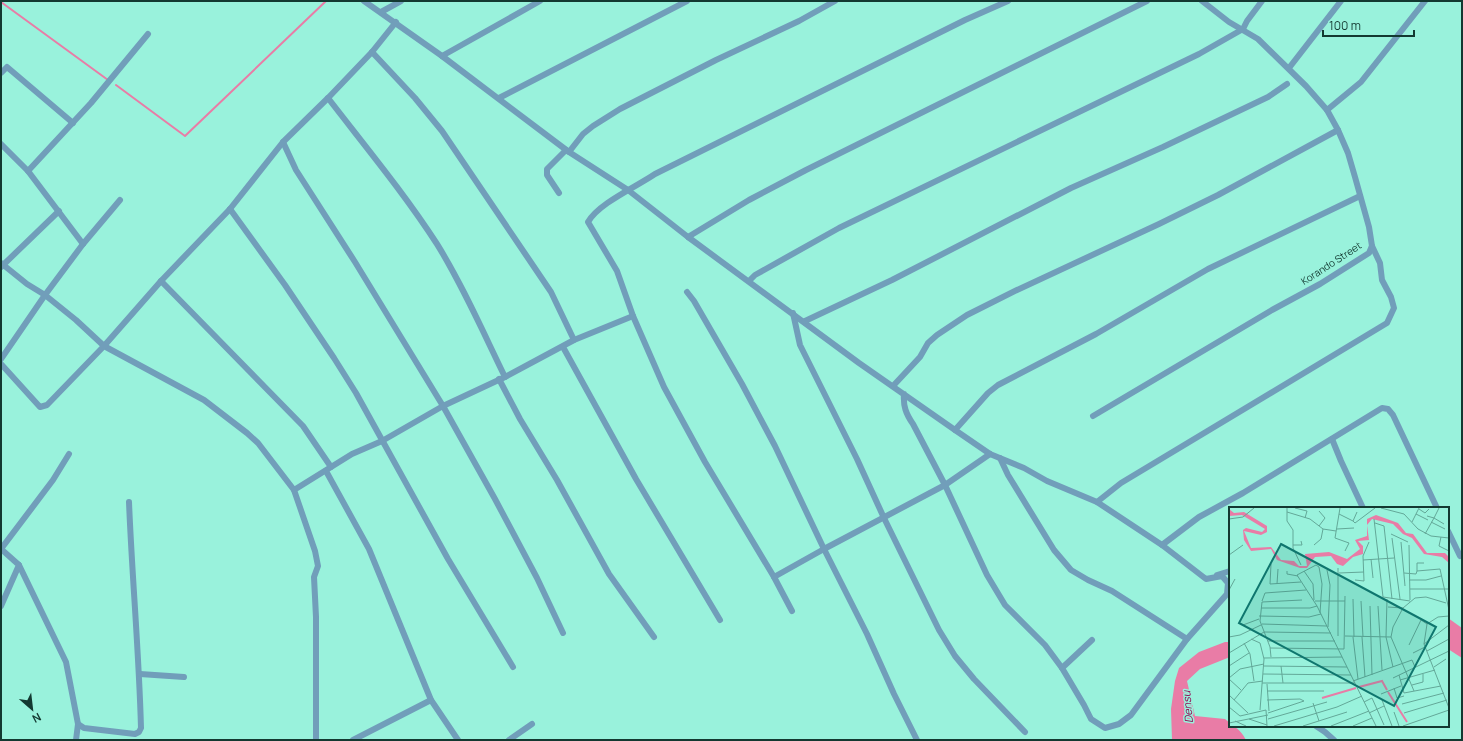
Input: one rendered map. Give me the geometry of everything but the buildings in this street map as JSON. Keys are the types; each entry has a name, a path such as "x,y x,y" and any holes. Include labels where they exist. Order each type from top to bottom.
{"street":[{"path":"364,1 396,22 499,98 567,151 628,190 688,237 859,363 893,386 990,454 1024,468 1047,481 1097,502 1162,545 1206,579 1222,576 1228,583 1227,594 1187,638 1131,715 1119,724 1105,728 1091,719 1062,668 1045,645 1005,605 987,575 945,485 905,411 904,394"},
{"path":"381,12 401,1"},
{"path":"442,56 540,1"},
{"path":"499,98 687,1"},
{"path":"560,193 546,175 547,169 593,126 620,109 716,60 799,21 835,1"},
{"path":"792,611 774,577 705,462 664,387 633,316 617,271 588,222 592,214 628,190 659,172 965,20 1008,1"},
{"path":"688,237 748,200 806,170 1147,1"},
{"name":"Korando Street","path":"1093,416 1272,310 1320,284 1369,253 1372,246 1368,221 1348,153 1327,110 1317,97 1289,68 1258,39 1229,22 1202,1"},
{"path":"749,281 755,276 839,228 1199,54 1243,29 1262,1"},
{"path":"1289,68 1341,1"},
{"path":"1327,110 1361,82 1426,1"},
{"path":"1,364 40,407 47,405 104,346 162,281 230,209 283,142 372,52 396,22"},
{"path":"28,171 91,103 148,34"},
{"path":"372,52 442,131 551,292 574,340"},
{"path":"1,73 7,67 73,122"},
{"path":"804,322 892,280 1071,188 1163,147 1268,97 1288,84"},
{"path":"328,98 401,194 436,243 464,292 520,418 557,480 609,574 654,637"},
{"path":"893,386 920,357 928,343 937,335 967,315 1017,290 1160,224 1218,195 1338,130"},
{"path":"283,142 296,170 355,262 443,406 537,578 563,633"},
{"path":"1,144 28,171 83,244"},
{"path":"955,430 988,393 998,385 1096,334 1208,270 1360,196"},
{"path":"1,359 44,295 83,244 120,200"},
{"path":"230,209 285,285 334,358 368,414 448,559 513,667"},
{"path":"59,211 2,265 76,320 104,346 204,400 247,433 258,443 294,490 315,551 318,566 314,577 316,625 316,740"},
{"path":"1097,502 1120,483 1387,323 1394,308 1391,297 1382,280 1380,263 1372,246"},
{"path":"162,281 303,426 329,469 369,549 431,700 458,740"},
{"path":"687,292 729,360 771,439 867,634 917,740"},
{"path":"793,313 800,345 857,459 939,630 955,656 974,679 1026,732"},
{"path":"294,490 352,454 382,441 443,406 502,378 574,340 633,316"},
{"path":"563,347 636,479 720,620"},
{"path":"1162,545 1199,517 1382,408 1388,409 1393,415 1437,507"},
{"path":"1332,439 1363,507"},
{"path":"69,454 52,480 1,549 19,565 66,662 78,724 76,740"},
{"path":"774,577 824,548 945,485 990,454"},
{"path":"1000,458 1008,475 1054,550 1071,570 1112,591 1187,638"},
{"path":"78,724 84,728 134,734 139,732 141,728 140,674 131,552 130,502"},
{"path":"1449,533 1460,556"},
{"path":"1,606 19,565"},
{"path":"1206,579 1229,571"},
{"path":"1062,668 1092,640"},
{"path":"140,674 184,677"},
{"path":"353,740 431,700"},
{"path":"509,740 532,724"},
{"path":"1318,727 1326,732 1334,740"}],"water":[{"path":"1449,619 1462,628 1462,658 1449,650"},
{"name":"Densu","path":"1225,642 1229,642 1229,657 1200,669 1187,681 1195,716 1225,719 1229,722 1229,727 1235,727 1240,731 1246,740 1172,740 1171,709 1175,681 1179,668 1199,652"}],"waterway":[{"path":"116,85 185,136 326,1"},
{"path":"1,2 108,80"}]}
